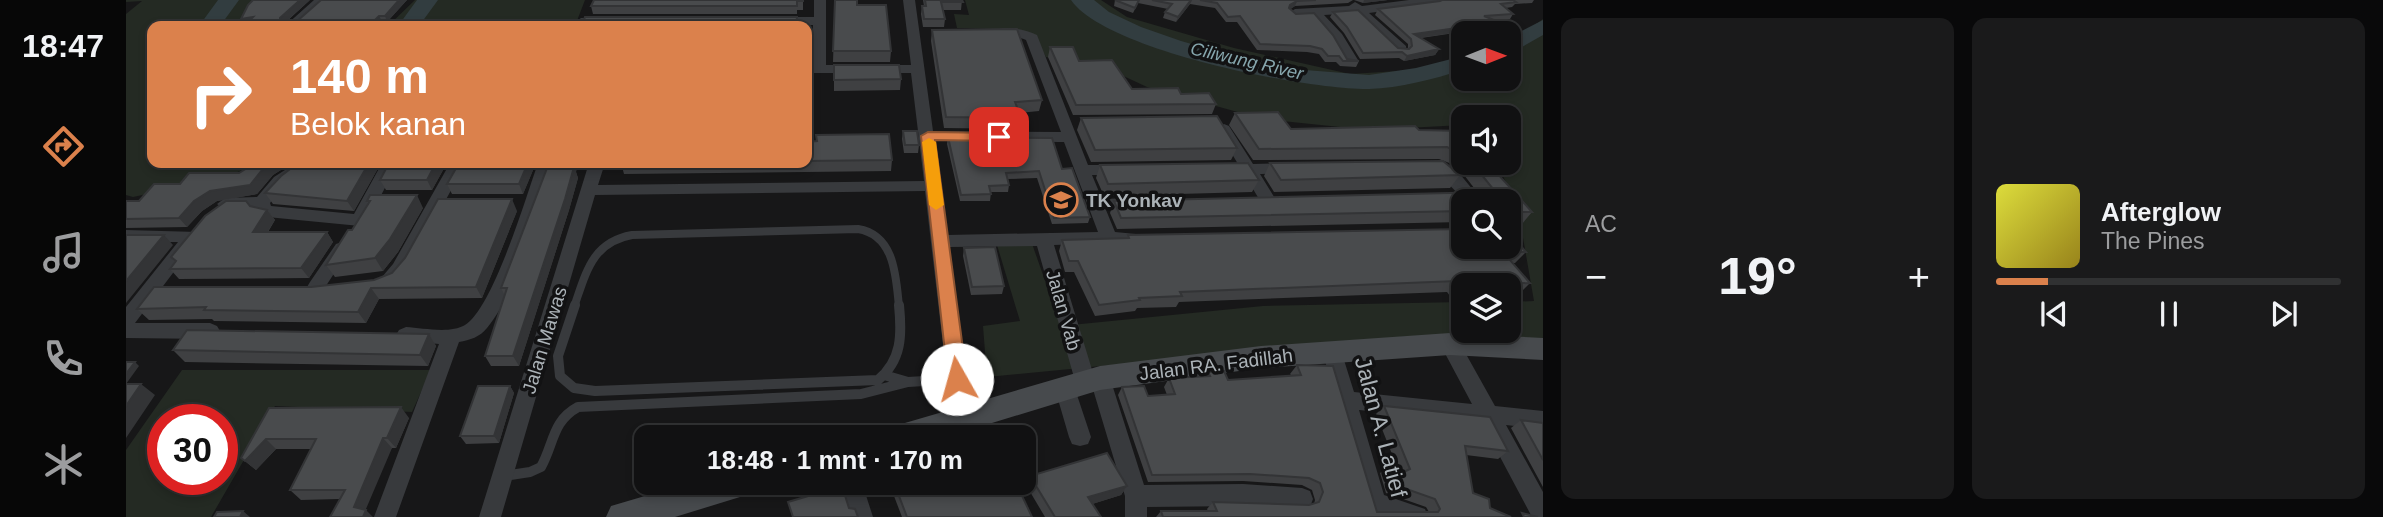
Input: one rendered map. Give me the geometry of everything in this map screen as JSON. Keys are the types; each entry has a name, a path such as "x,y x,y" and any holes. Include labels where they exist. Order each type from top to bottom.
{"main road":[{"name":"Jalan RA. Fadillah","path":"939,425 1083,383 1332,350 1450,344 1543,349"},
{"path":"622,517 700,495"}],"street":[{"path":"297,21 321,0"},
{"path":"820,0 820,21 813,69 918,69"},
{"path":"909,0 920,34 918,69 957,379 974,414"},
{"path":"1295,13 1354,5 1436,0"},
{"path":"1354,5 1401,49"},
{"path":"1315,12 1337,37 1351,60"},
{"path":"584,21 626,21"},
{"path":"764,21 820,21"},
{"path":"979,33 1022,33 1030,36 1070,128 1082,170 1109,239"},
{"path":"1212,121 1220,123 1268,201"},
{"path":"928,136 1070,128"},
{"path":"1425,166 1443,167 1463,189"},
{"path":"126,321 208,217 229,202 262,202 280,181 299,168"},
{"path":"338,286 309,287 378,199 388,168"},
{"path":"373,285 392,277 399,269 455,168"},
{"path":"384,335 452,336 472,331 485,318 511,261 524,202 543,168"},
{"name":"Jalan Mawas","path":"491,517 596,168"},
{"path":"1208,169 1303,168"},
{"path":"1082,170 1138,170"},
{"path":"589,190 934,186"},
{"path":"1442,196 1451,197"},
{"path":"262,202 267,211 360,220"},
{"path":"1096,205 1149,204"},
{"path":"126,236 192,236"},
{"path":"941,241 1150,238"},
{"name":"Jalan Vab","path":"1044,240 1083,383"},
{"path":"151,289 179,289"},
{"path":"126,330 235,332"},
{"path":"385,517 452,336"},
{"path":"1450,344 1543,513"},
{"name":"Jalan A. Latief","path":"1332,350 1377,510"},
{"path":"1080,437 1083,383"},
{"path":"1083,383 1136,506 1243,495 1303,499"},
{"path":"1351,400 1543,420"},
{"path":"855,495 862,517"},
{"path":"1377,510 1417,517"}],"lane":[{"path":"858,229 872,232 882,240 892,265 900,345 895,360 884,375 878,380 864,383 595,391 574,388 566,383 560,376 558,356 589,263 599,249 612,240 632,235 858,229"},
{"path":"884,375 908,382"},
{"path":"503,476 530,472 541,467 557,422 562,415 578,407 861,394 908,382 957,379"}],"shaded area":[{"path":"126,0 253,0 241,21 147,21 147,168 247,168 226,177 133,197 126,195 126,14 142,1"},
{"path":"415,0 585,0 577,21 393,21"},
{"path":"965,0 1101,0 1127,17 1234,48 1350,74 1430,69 1451,65 1451,91 1521,91 1521,35 1543,19 1543,348 1488,343 1521,343 1521,302 1534,301 1521,226 1521,189 1510,189 1502,175 1521,175 1521,105 1451,105 1451,126 1369,130 1263,119 1147,87 1102,66 1046,57 1030,39 1019,34 995,29 957,28 954,14 969,15"},
{"path":"1030,238 1061,326 1263,306 1451,302 1451,340 1410,336 987,377 983,326 1020,321 997,245"},
{"path":"182,370 431,370 412,412 275,406 238,470 238,404 158,404"},
{"path":"147,420 147,495 224,495 211,517 126,517 126,450"}],"building":[{"path":"253,0 300,0 280,21 249,21 253,17 241,19"},
{"path":"321,0 399,0 385,16 379,16 374,21 297,21"},
{"path":"594,0 803,1 797,1 797,6 591,6"},
{"path":"835,0 857,0 857,5 886,5 891,51 833,51"},
{"path":"925,0 963,2 941,2 945,19 924,19 922,6 926,6"},
{"path":"1115,0 1139,0 1135,8"},
{"path":"1152,0 1191,0 1178,17 1165,12 1172,4"},
{"path":"1200,0 1316,0 1297,1 1289,8 1296,14 1314,13 1333,35 1347,59 1359,61 1343,61 1339,56 1328,56 1322,49 1310,46 1260,44 1240,16 1228,17 1217,3"},
{"path":"1440,1 1516,2 1501,4 1513,14 1484,16 1496,21 1451,21 1451,29 1414,34 1439,49 1407,56 1402,52 1363,53 1347,27 1333,12 1358,10 1398,48 1409,49 1412,46 1411,39 1378,9"},
{"path":"585,17 797,17 797,21 584,21"},
{"path":"1017,29 1042,100 1015,102 1021,118 946,117 932,30"},
{"path":"1050,47 1073,47 1079,61 1112,60 1132,89 1178,88 1181,94 1209,93 1216,104 1076,105"},
{"path":"834,65 899,65 901,79 834,80"},
{"path":"1278,112 1291,129 1415,126 1419,130 1451,131 1451,149 1259,149 1235,113"},
{"path":"1217,116 1237,148 1095,150 1081,118"},
{"path":"903,131 917,131 919,145 905,145"},
{"path":"889,134 892,160 812,161 812,142 817,141 816,135"},
{"path":"948,137 1052,138 1062,169 1072,168 1090,217 1054,218 1039,171 1006,173 1009,185 989,186 991,194 961,195"},
{"path":"1443,161 1451,168 1451,175 1460,175 1281,180 1270,163"},
{"path":"1248,163 1259,180 1108,184 1100,165"},
{"path":"247,168 264,168 250,185 210,191 194,201 179,218 126,219 126,201 139,201 154,184 180,184 189,173 239,173"},
{"path":"291,168 366,168 347,201 265,193"},
{"path":"386,168 433,168 427,180 380,180"},
{"path":"456,168 526,168 519,184 447,184"},
{"path":"547,168 574,168 513,356 485,356 507,288 501,288"},
{"path":"1482,175 1499,175 1511,189 1493,189"},
{"path":"1451,193 1451,211 1121,218 1114,201"},
{"path":"370,195 417,195 375,258 326,265 348,230 352,230 370,201 367,201"},
{"path":"438,199 512,199 476,287 371,288 358,312 204,310 206,307 137,309 154,287 311,287 374,280 392,273 405,258"},
{"path":"1521,200 1532,212 1521,212"},
{"path":"226,201 246,201 250,206 267,210 253,232 327,232 301,268 170,269 176,261 171,257 205,216"},
{"path":"1451,229 1451,259 1509,259 1530,283 1521,283 1521,273 1451,273 1451,281 1180,292 1182,296 1139,298 1140,300 1099,305 1078,261 1069,261 1062,240 1129,238 1128,235"},
{"path":"126,235 164,235 126,281"},
{"path":"995,247 1004,286 972,287 964,248"},
{"path":"187,330 429,334 420,355 173,350"},
{"path":"126,362 135,362 126,374"},
{"path":"1297,365 1333,366 1377,512 1438,512 1440,509 1435,499 1395,485 1389,466 1394,477 1410,469 1384,406 1490,417 1508,451 1465,446 1473,493 1489,499 1490,508 1511,517 1163,517 1161,511 1217,511 1213,502 1309,505 1319,502 1323,492 1320,483 1309,478 1250,474 1152,475 1122,387 1144,386 1148,396 1175,394 1169,378 1210,376 1208,372 1224,371 1228,380 1301,375"},
{"path":"126,384 141,384 126,406"},
{"path":"478,386 510,386 494,436 460,436"},
{"path":"401,407 387,438 383,438 354,507 366,510 363,517 330,517 345,490 290,490 316,439 266,439 245,461 241,458 269,408"},
{"path":"1521,420 1543,423 1543,460"},
{"path":"1107,453 1127,486 1088,497 1101,517 1055,517 1036,486 1036,474"},
{"path":"812,495 845,495 849,508 855,509 858,517 793,517 788,502"},
{"path":"899,495 1022,495 1032,517 907,517"},
{"path":"243,511 240,517 214,517 217,512"}],"waterway":[{"name":"Ciliwung River","path":"213,21 229,0"},
{"name":"Ciliwung River","path":"412,21 428,0"},
{"name":"Ciliwung River","path":"1081,0 1102,16 1134,31 1174,46 1262,69 1342,81 1369,82 1451,66"},
{"name":"Ciliwung River","path":"1521,40 1543,26"}],"slow traffic":[{"path":"929,142 936,205"}],"place":[{"name":"TK Yonkav","path":"1061,200"}],"route":[{"path":"957,379 928,136 999,137"}]}
